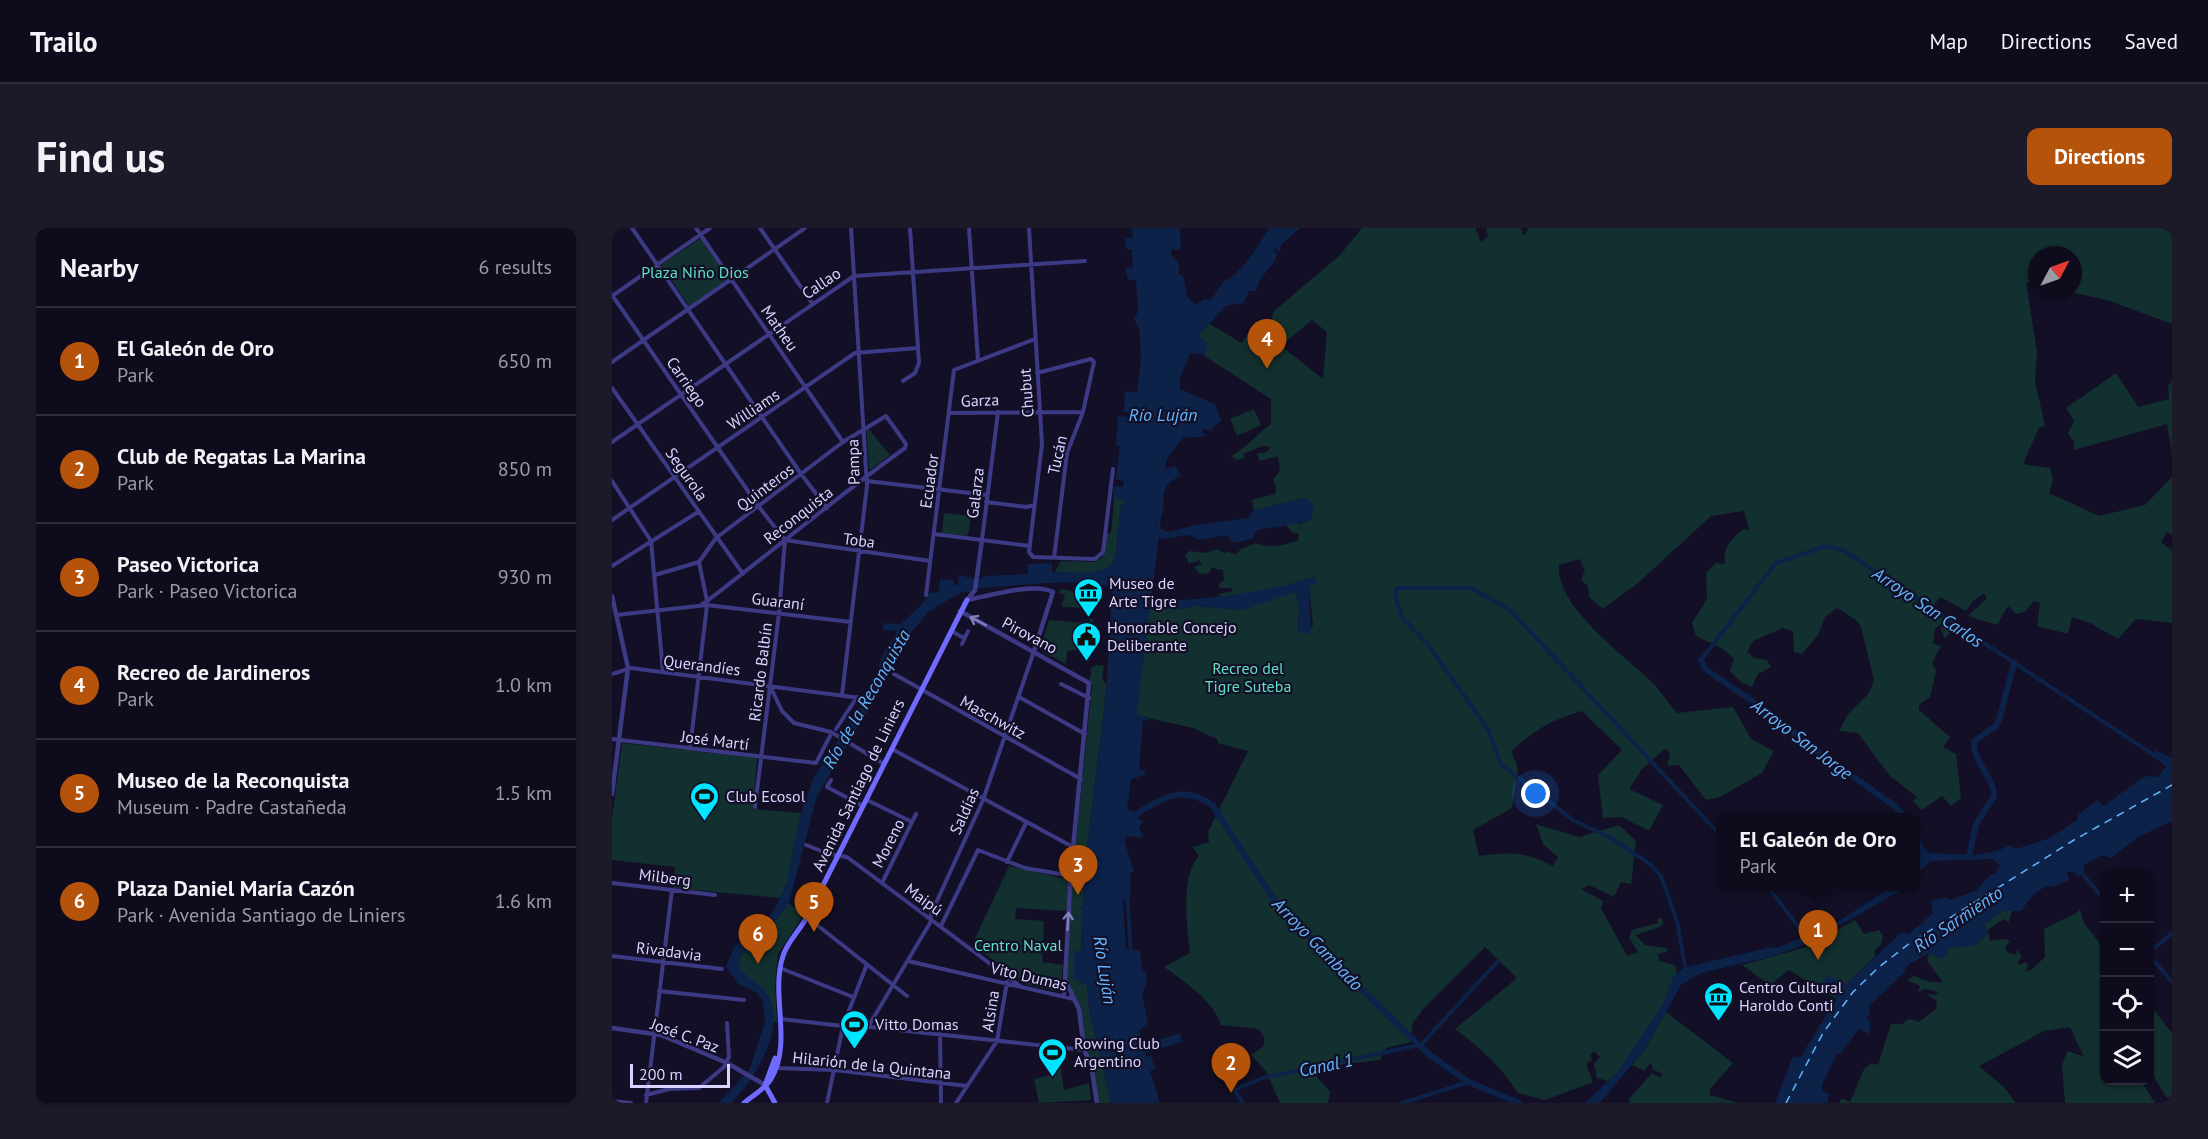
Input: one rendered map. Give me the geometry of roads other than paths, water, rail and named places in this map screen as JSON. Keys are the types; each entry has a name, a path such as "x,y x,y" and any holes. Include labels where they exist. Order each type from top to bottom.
{"main road":[{"name":"Avenida Santiago de Liniers","path":"744,1103 771,1080 775,1068 781,1019 778,990 784,952 807,917 967,600"},
{"name":"Avenida Santiago de Liniers","path":"765,1084 778,1053"},
{"path":"765,1084 775,1103"}],"street":[{"path":"632,228 801,474 827,508"},
{"name":"Matheu","path":"696,228 843,442"},
{"path":"612,295 711,228"},
{"path":"760,228 812,303"},
{"path":"612,362 805,228"},
{"name":"Pampa","path":"842,695 867,479 851,228"},
{"path":"903,381 912,376 918,368 910,228"},
{"path":"969,228 978,360 1035,339"},
{"name":"Chubut","path":"1029,228 1042,452 1030,546 1031,555 1054,558"},
{"name":"Callao","path":"612,442 854,276 1085,261"},
{"name":"Carriego","path":"612,295 759,507 785,540"},
{"name":"Williams","path":"612,520 859,352 918,348"},
{"name":"Ecuador","path":"926,595 954,370 978,360"},
{"name":"Tucán","path":"1037,373 1093,360 1083,412 1067,453 1054,558"},
{"name":"Segurola","path":"612,388 743,574"},
{"name":"Galarza","path":"975,590 998,411"},
{"name":"Garza","path":"950,413 1083,412"},
{"name":"Quinteros","path":"699,562 716,538 843,442 884,415 906,444"},
{"name":"Reconquista","path":"707,603 785,540 867,479 905,448 906,444"},
{"path":"1054,558 1095,559 1100,557 1103,552 1113,469"},
{"path":"867,479 987,495"},
{"path":"612,482 651,541 663,672"},
{"path":"986,502 1027,507 1035,504"},
{"path":"612,566 698,512"},
{"path":"934,534 1030,546"},
{"name":"Toba","path":"785,540 930,561"},
{"name":"Ricardo Balbín","path":"754,807 779,613 785,540"},
{"path":"655,575 699,562 707,603 690,749"},
{"name":"Saldías","path":"868,1027 908,961 930,919 983,800 1006,738 1053,592 1042,589 1023,590 984,597"},
{"path":"975,590 984,597"},
{"name":"Avenida Santiago de Liniers","path":"967,600 975,590"},
{"path":"612,596 614,616 628,668 612,794"},
{"path":"967,600 984,597"},
{"name":"Guaraní","path":"614,616 707,603 851,622"},
{"name":"Pirovano","path":"960,611 1088,681 1089,698"},
{"path":"950,630 964,638"},
{"path":"962,644 968,631"},
{"name":"Querandíes","path":"612,674 628,668 859,698 836,729"},
{"name":"Maschwitz","path":"894,675 1081,779"},
{"path":"1060,684 1089,698 1073,847 1064,996"},
{"path":"770,686 782,711 794,723 832,735 884,764"},
{"path":"1019,697 1085,735"},
{"name":"José Martí","path":"612,739 816,763 832,735"},
{"path":"892,749 1073,847"},
{"path":"831,780 827,787 863,807"},
{"path":"867,800 912,822"},
{"name":"Moreno","path":"882,883 916,814"},
{"path":"1007,862 1026,823"},
{"name":"Maipú","path":"806,845 847,857 1020,986"},
{"path":"941,926 978,850 1032,870 1072,876"},
{"name":"Milberg","path":"612,883 715,895"},
{"path":"646,1103 672,890"},
{"path":"807,917 907,996"},
{"name":"Rivadavia","path":"612,956 722,969"},
{"name":"Vito Dumas","path":"908,961 1074,999"},
{"path":"827,1103 843,1025 867,964"},
{"path":"780,968 853,997"},
{"name":"Alsina","path":"956,1103 997,1041 1008,976"},
{"path":"1065,980 1080,1015 1084,1050 1091,1064 1096,1103"},
{"path":"659,991 744,1000"},
{"path":"781,1019 1084,1050"},
{"path":"646,1095 669,1089 699,1088 727,1063 729,1056 727,1023"},
{"name":"José C. Paz","path":"612,1028 654,1033 747,1072 765,1084"},
{"path":"940,1034 941,1103"},
{"name":"Hilarión de la Quintana","path":"775,1068 835,1070 940,1085 967,1086"},
{"path":"612,1101 631,1103"}],"water":[{"name":"Río Luján","path":"1132,228 1180,228 1181,250 1172,249 1171,255 1179,263 1179,274 1183,276 1188,298 1195,305 1204,299 1211,300 1224,281 1237,272 1249,258 1269,228 1300,228 1281,245 1280,253 1276,248 1273,250 1277,254 1275,261 1259,281 1256,291 1249,291 1244,303 1226,306 1198,336 1208,344 1205,355 1190,353 1180,378 1180,389 1215,404 1221,420 1211,431 1204,429 1202,432 1207,436 1183,438 1167,459 1165,469 1175,466 1181,475 1167,486 1163,512 1154,526 1168,532 1195,525 1248,518 1252,511 1304,498 1308,499 1314,508 1311,520 1307,522 1257,530 1252,539 1234,543 1226,535 1200,540 1188,535 1165,539 1157,537 1154,540 1153,574 1148,599 1171,600 1227,596 1270,589 1315,577 1318,582 1309,587 1311,634 1304,631 1300,634 1298,631 1299,606 1296,592 1242,610 1197,606 1184,609 1147,607 1134,714 1150,719 1143,721 1139,769 1145,771 1145,775 1131,779 1127,810 1135,812 1142,808 1142,813 1137,818 1143,821 1139,829 1143,835 1142,838 1128,836 1124,839 1134,872 1131,872 1130,900 1123,900 1126,949 1140,951 1142,969 1146,972 1147,984 1142,993 1148,1023 1139,1031 1142,1042 1152,1042 1180,1033 1182,1042 1145,1053 1147,1057 1151,1056 1155,1069 1150,1071 1160,1103 1111,1103 1089,1008 1087,985 1074,979 1074,952 1081,950 1082,911 1078,909 1083,906 1083,880 1106,695 1112,588 1085,583 1066,583 972,589 970,592 960,593 928,612 892,656 879,692 817,796 789,903 772,926 741,955 738,962 743,972 766,992 772,1006 774,1020 766,1051 750,1080 731,1103 719,1103 750,1069 765,1022 763,1002 757,993 738,984 726,967 734,947 769,918 780,898 787,882 798,823 814,777 870,692 883,654 897,631 883,630 884,623 901,624 923,603 928,594 939,591 940,579 954,580 953,586 958,584 959,575 979,580 984,576 1028,574 1028,564 1052,563 1052,572 1092,572 1103,570 1115,557 1121,505 1126,500 1113,498 1114,486 1123,487 1124,481 1116,479 1120,446 1116,445 1118,416 1132,417 1132,412 1124,412 1125,391 1137,392 1141,359 1139,329 1134,318 1138,312 1136,280 1128,280 1125,268 1133,267 1132,249 1126,249 1125,239 1133,237"},
{"name":"Río Sarmiento","path":"2155,750 2172,758 2172,821 2138,837 2111,858 2102,855 2083,866 2084,870 2078,877 2073,871 2067,872 2069,880 2052,887 2046,886 2033,895 2021,911 2002,911 1984,924 1988,934 1973,946 1948,948 1947,954 1942,959 1928,953 1905,967 1905,972 1869,1006 1870,1015 1866,1016 1871,1023 1869,1034 1859,1029 1840,1054 1837,1053 1822,1085 1822,1090 1829,1095 1827,1103 1775,1103 1793,1056 1800,1058 1836,999 1835,992 1821,984 1828,975 1846,984 1901,933 1909,934 1933,913 1931,901 1945,897 1950,900 1977,890 1990,875 1995,874 2000,865 1992,859 1931,861 1920,871 1920,847 1929,853 1975,855 1997,851 2010,845 2016,849 2050,838 2078,819 2078,815 2097,800 2104,806 2140,779 2146,776 2158,777 2167,765 2155,756"},
{"path":"1886,891 1900,891 1807,944 1773,956 1701,973 1681,985 1645,1049 1600,1103 1585,1103 1617,1073 1663,1004 1673,977 1683,968 1771,947 1776,948 1834,924"}],"waterway":[{"path":"1134,720 1159,519"},
{"name":"Arroyo San Carlos","path":"1701,660 1776,563 1825,546 1842,550 1857,559 2163,761 2172,770"},
{"path":"1686,972 1677,921 1661,876 1650,864 1611,838 1573,820 1501,764 1488,730 1430,647 1402,617 1395,595 1397,588 1471,588 1510,610 1716,831"},
{"name":"Arroyo San Jorge","path":"1701,660 1705,669 1777,718 1807,744 1896,807 1901,813"},
{"path":"1969,857 1976,824 1994,796 1991,782 1976,756 1974,741 1996,726 2014,663"},
{"name":"Arroyo Gambado","path":"1138,813 1166,798 1184,794 1203,799 1213,806 1278,906 1402,1029 1431,1056 1469,1082 1519,1103"},
{"name":"Arroyo San Jorge","path":"1920,845 1923,852"},
{"path":"2078,868 2100,895"},
{"path":"1771,891 1807,938"},
{"path":"1127,894 1131,953"},
{"path":"2154,949 2172,933"},
{"path":"1420,1046 1498,961"},
{"path":"2154,961 2172,982"},
{"name":"Canal 1","path":"1243,1103 1234,1090 1263,1078 1419,1045"},
{"path":"1402,1103 1469,1082"}],"place":[{"name":"Recreo de Jardineros","path":"1267,369"},
{"name":"Museo de Arte Tigre","path":"1088,618"},
{"name":"Honorable Concejo Deliberante","path":"1086,662"},
{"name":"Club Ecosol","path":"705,822"},
{"name":"Paseo Victorica","path":"1078,895"},
{"name":"Museo de la Reconquista","path":"814,932"},
{"name":"El Galeón de Oro","path":"1818,960"},
{"name":"Plaza Daniel María Cazón","path":"758,964"},
{"name":"Centro Cultural Haroldo Conti","path":"1718,1022"},
{"name":"Vitto Domas","path":"854,1050"},
{"name":"Rowing Club Argentino","path":"1053,1078"},
{"name":"Club de Regatas La Marina","path":"1231,1093"}],"park label":[{"name":"Plaza Niño Dios","path":"695,272"},
{"name":"Recreo del Tigre Suteba","path":"1248,677"},
{"name":"Centro Naval","path":"1018,945"}],"water label":[{"name":"Río de la Reconquista","path":"866,699"}]}
